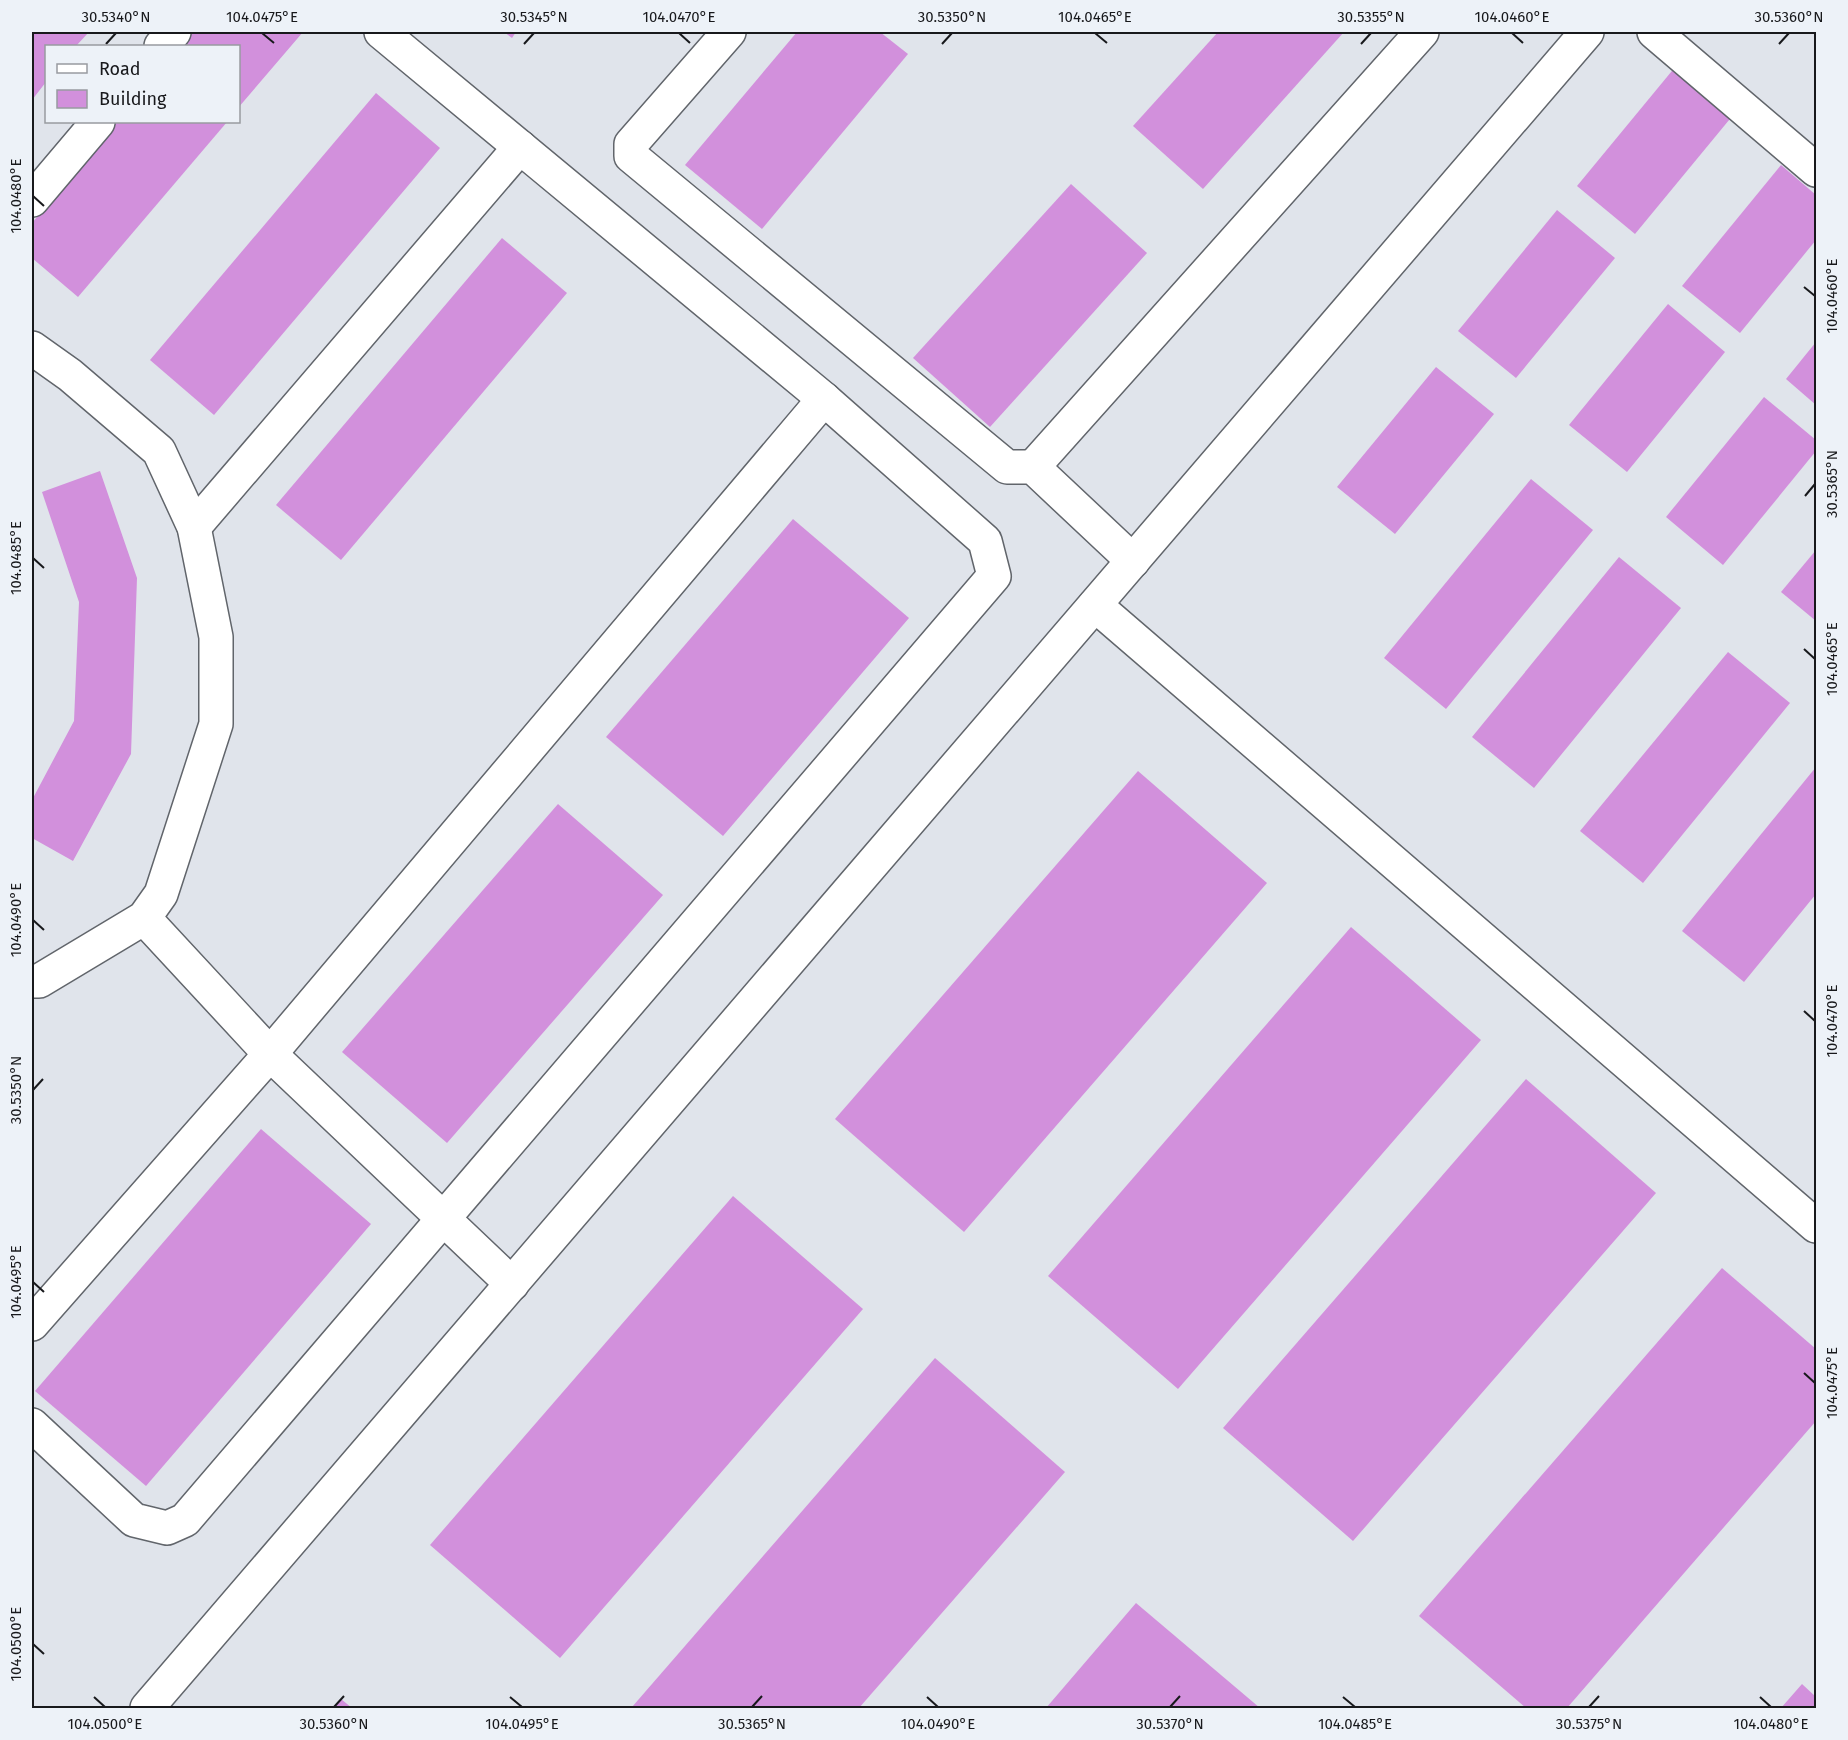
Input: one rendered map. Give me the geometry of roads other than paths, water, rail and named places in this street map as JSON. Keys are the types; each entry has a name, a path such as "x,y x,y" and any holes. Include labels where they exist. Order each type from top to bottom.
{"street":[{"path":"162,45 174,32"},
{"path":"32,1425 134,1520 167,1527 185,1520 994,576 986,542 824,399 381,32"},
{"path":"729,32 631,144 631,156 1007,467 1033,467 1133,561"},
{"path":"1033,467 1422,32"},
{"path":"147,1708 1587,32"},
{"path":"1654,32 1816,170"},
{"path":"32,200 97,123"},
{"path":"194,527 520,147"},
{"path":"32,348 70,375 159,451 194,527 216,637 216,724 161,894 144,918 39,981 32,981"},
{"path":"32,1324 270,1054 824,399"},
{"path":"1095,605 1816,1226"},
{"path":"144,918 270,1054 512,1284"}]}
